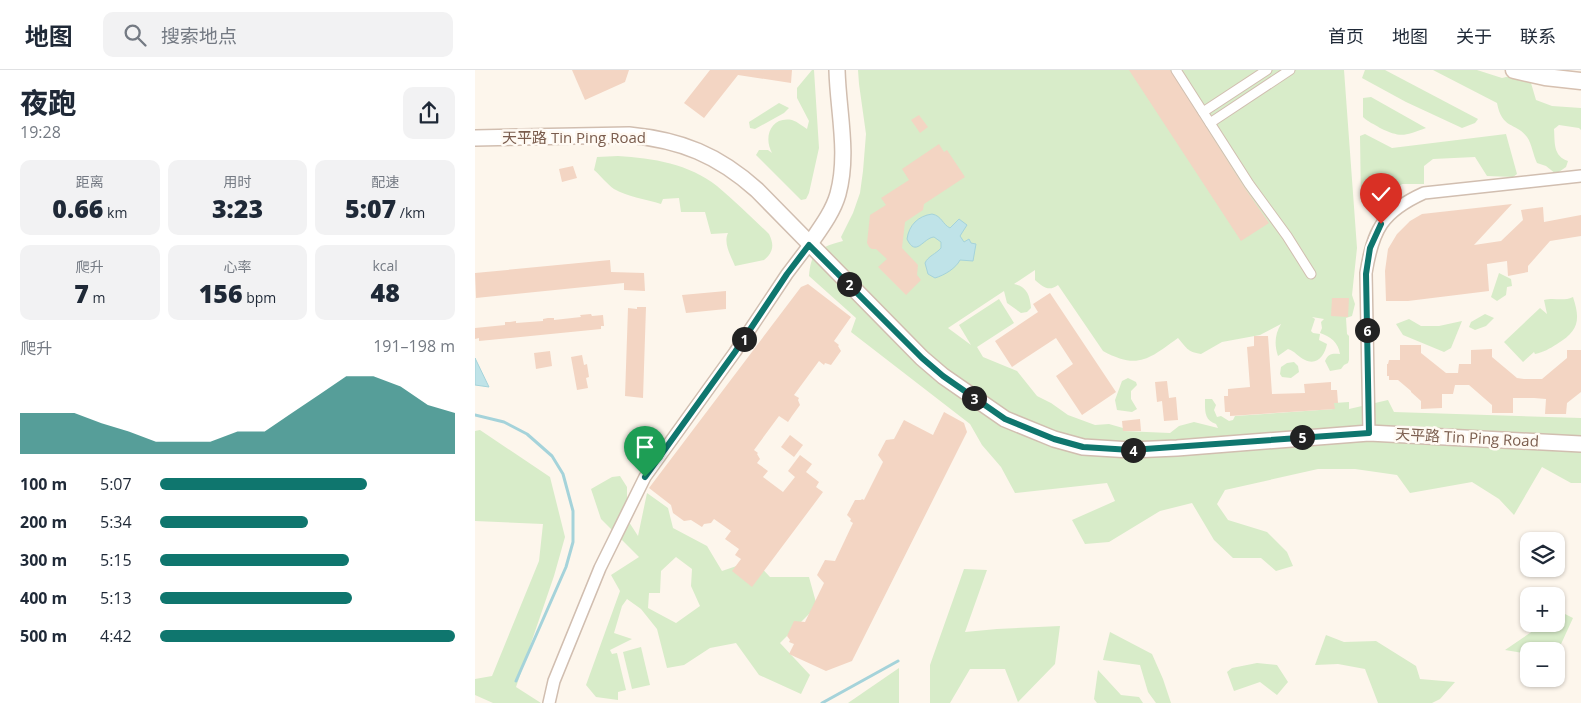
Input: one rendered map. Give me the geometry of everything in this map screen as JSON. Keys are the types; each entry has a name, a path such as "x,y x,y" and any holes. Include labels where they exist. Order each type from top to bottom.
{"main road":[{"path":"1514,70 1545,77 1581,81"}],"street":[{"path":"549,703 554,681 600,568 645,477 809,245 826,218 837,195 842,171 843,132 837,70"},
{"path":"1176,70 1249,184 1287,236 1311,274"},
{"path":"1203,112 1267,70"},
{"path":"1210,123 1291,70"},
{"name":"天平路 Tin Ping Road","path":"475,138 629,135 653,137 707,154 734,171 757,190 809,245 922,358 943,376 1005,419 1054,439 1083,447 1131,450 1369,433 1581,444"},
{"path":"1369,433 1366,274 1370,248 1381,224 1392,211 1424,193 1581,176"}],"green space":[{"path":"814,70 819,148 809,193 806,199 801,200 756,155 759,150 768,150 772,153 768,141 769,134 774,124 779,121 792,120 807,129 809,121 797,98 797,88"},
{"path":"858,70 1344,70 1357,248 1352,295 1355,304 1352,316 1346,318 1347,334 1349,336 1349,360 1341,369 1330,371 1325,361 1331,354 1340,354 1338,346 1333,340 1320,333 1322,328 1321,322 1324,319 1312,317 1315,319 1311,331 1320,334 1319,340 1327,344 1320,358 1313,362 1305,360 1288,349 1278,356 1276,339 1281,324 1260,335 1222,342 1201,354 1190,350 1178,338 1159,352 1143,360 1134,361 1115,357 1103,351 1058,285 1046,288 1041,285 1035,280 1035,270 1014,284 1025,289 1029,296 1031,308 1027,312 1021,313 1007,303 1004,291 948,328 971,345 959,325 999,299 1014,323 977,347 983,357 1017,371 1037,396 1068,415 1095,425 1109,424 1123,428 1123,431 1170,433 1179,426 1194,422 1218,428 1207,417 1205,399 1212,399 1216,405 1214,410 1217,417 1221,416 1229,421 1233,420 1235,416 1334,409 1334,403 1349,402 1349,409 1388,400 1394,412 1581,418 1581,483 1571,483 1542,467 1514,515 1499,499 1472,482 1410,493 1397,475 1355,469 1318,469 1225,490 1217,504 1228,520 1267,532 1287,552 1293,566 1276,571 1261,558 1233,558 1214,540 1192,503 1160,511 1109,542 1085,544 1072,520 1115,501 1107,483 1015,493 1001,467 982,445 970,424 851,332 856,318 809,276 814,255 822,248 843,241 841,237 853,213 860,193 866,134"},
{"path":"1365,70 1385,70 1478,119 1475,123 1462,128 1406,102 1362,78"},
{"path":"1433,70 1477,70 1502,78 1510,76 1525,78 1531,83 1536,100 1552,106 1581,108 1581,130 1579,128 1559,125 1554,129 1557,152 1563,159 1568,161 1566,167 1556,174 1546,166 1537,163 1527,137 1523,132 1502,118 1497,103"},
{"path":"1371,97 1426,128 1398,135 1369,122 1363,117 1363,98"},
{"path":"779,103 789,108 784,113 755,129 750,128 749,122"},
{"path":"1365,134 1392,148 1506,134 1517,174 1513,177 1487,176 1475,157 1433,159 1424,166 1424,184 1402,184 1371,208 1361,202 1360,136"},
{"path":"597,157 644,158 683,167 706,178 769,234 772,241 770,254 764,260 735,266 726,241 728,233 711,234 705,212 681,212 679,198 663,199 661,204 614,189 594,170"},
{"path":"1499,273 1511,279 1512,286 1507,287 1506,295 1497,301 1491,297"},
{"path":"1573,297 1577,313 1576,325 1569,335 1557,344 1541,352 1535,354 1534,352 1523,362 1504,342 1540,308 1547,314 1544,300"},
{"path":"1485,314 1494,318 1486,326 1475,330 1469,327 1471,322"},
{"path":"1409,319 1421,326 1439,326 1462,321 1451,348 1444,352 1403,335 1396,324"},
{"path":"1294,362 1298,366 1299,372 1291,378 1282,377 1280,374 1281,367 1287,363"},
{"path":"1128,378 1136,382 1137,385 1131,391 1131,399 1137,409 1132,412 1117,410 1115,400 1122,381"},
{"path":"480,430 550,477 565,537 554,576 516,687 541,703 493,703 475,695 475,679 492,676 539,561 543,524 475,521 475,431"},
{"path":"620,476 627,487 627,519 638,536 647,493 668,508 673,528 707,546 722,571 754,560 770,577 809,577 817,606 780,643 810,675 801,694 759,675 736,643 710,648 684,665 667,668 657,629 641,609 627,599 622,606 614,633 632,639 610,650 612,654 617,653 626,690 618,692 618,700 596,697 586,685 620,591 611,575 639,557 601,519 591,489 612,477","holes":["676,557 692,569 691,586 700,606 676,623 648,608 649,593 660,593 661,571"]},
{"path":"964,569 987,570 965,632 1060,626 1055,664 1018,702 1005,669 970,669 950,703 930,703 930,665"},
{"path":"1565,614 1573,618 1562,642 1520,642 1520,652 1505,650 1531,632 1565,632"},
{"path":"1110,632 1152,654 1171,703 1156,703 1148,692 1140,665 1103,660"},
{"path":"1326,635 1344,642 1376,641 1416,666 1420,679 1455,682 1440,699 1432,703 1378,703 1365,669 1338,664 1315,665"},
{"path":"641,647 650,685 632,689 623,652"},
{"path":"1257,663 1277,665 1288,682 1277,695 1260,682 1234,691 1227,672 1232,668"},
{"path":"899,668 899,703 848,703"},
{"path":"1098,670 1121,695 1139,697 1143,703 1097,703 1094,699"}],"water":[{"path":"932,214 938,216 950,228 959,219 967,225 960,236 964,242 969,239 971,243 976,244 973,261 960,260 950,271 935,278 928,274 925,263 941,248 941,242 934,237 920,246 913,247 907,239 912,225 918,219"},
{"path":"475,358 489,387 475,385"}],"building":[{"path":"572,70 629,70 625,82 585,100"},
{"path":"710,70 792,70 791,83 738,75 704,118 684,103"},
{"path":"1129,70 1170,70 1269,223 1241,241"},
{"path":"919,115 928,127 920,133 911,120"},
{"path":"939,144 944,152 947,150 965,177 924,204 923,210 905,222 902,248 918,265 917,275 921,280 906,295 878,267 887,259 876,249 869,247 867,243 870,215 886,205 881,198 909,180 902,169"},
{"path":"573,166 577,178 562,182 559,169"},
{"path":"1512,204 1474,245 1501,241 1523,220 1521,210 1543,207 1544,222 1581,215 1581,236 1550,241 1528,266 1528,272 1508,276 1507,261 1487,264 1489,291 1408,301 1386,301 1385,271 1388,249 1397,234 1410,221 1422,214"},
{"path":"610,260 611,272 644,273 645,291 624,290 624,283 476,298 475,273"},
{"path":"808,284 851,317 834,341 839,345 841,351 831,365 825,363 824,365 819,361 794,395 799,398 800,405 788,422 779,416 754,450 758,453 760,459 757,463 768,471 763,477 783,492 795,477 788,471 800,455 812,464 806,472 819,482 816,487 823,492 752,587 732,571 741,559 735,555 739,549 725,539 731,531 714,519 711,523 704,524 702,527 691,520 684,521 673,513 671,505 649,488 801,287"},
{"path":"726,291 726,309 686,313 682,295"},
{"path":"1050,293 1116,392 1082,415 1056,376 1073,364 1056,338 1012,367 995,341 1038,312 1033,304"},
{"path":"1332,298 1349,298 1348,317 1331,316"},
{"path":"637,307 646,307 643,398 625,396 628,308 637,309"},
{"path":"591,314 592,316 603,315 604,326 601,326 601,329 479,341 479,338 475,339 475,328 505,325 505,322 543,321 543,319 548,318 554,318 554,320"},
{"path":"1254,336 1268,336 1272,394 1305,393 1304,384 1331,382 1331,390 1337,390 1338,403 1334,403 1335,409 1230,416 1230,412 1225,412 1224,396 1228,396 1228,389 1250,387 1247,347 1254,346"},
{"path":"1400,345 1421,345 1421,353 1446,373 1458,373 1459,364 1471,364 1471,350 1492,349 1492,357 1517,378 1524,379 1542,379 1567,358 1567,350 1581,350 1581,392 1567,403 1566,414 1545,414 1546,399 1534,398 1513,398 1513,413 1492,413 1492,405 1469,385 1455,385 1453,394 1442,394 1442,408 1421,409 1421,401 1411,391 1398,380 1389,380 1389,376 1387,376 1389,360 1400,360"},
{"path":"550,351 552,366 536,369 534,353"},
{"path":"582,355 584,365 587,364 589,377 586,378 588,388 577,390 571,357"},
{"path":"1167,381 1169,398 1176,397 1178,420 1164,421 1162,401 1157,402 1155,382"},
{"path":"944,412 964,423 967,432 852,661 826,671 789,654 794,644 789,642 790,640 787,636 794,621 805,622 824,583 817,575 825,560 835,561 853,523 847,515 855,500 864,500 883,462 878,455 886,440 894,439 904,420 933,435"},
{"path":"1140,419 1141,431 1123,431 1122,421"},
{"path":"790,435 803,445 794,457 781,447"}],"waterway":[{"path":"475,415 504,422 527,434 552,456 563,474 573,511 573,542 566,567 516,681"},
{"path":"822,703 898,661"}],"route":[{"path":"645,477 809,245 922,358 943,376 1005,419 1020,427 1054,439 1083,447 1131,450 1177,448 1331,434 1369,433 1366,274 1370,248 1381,224"}]}
